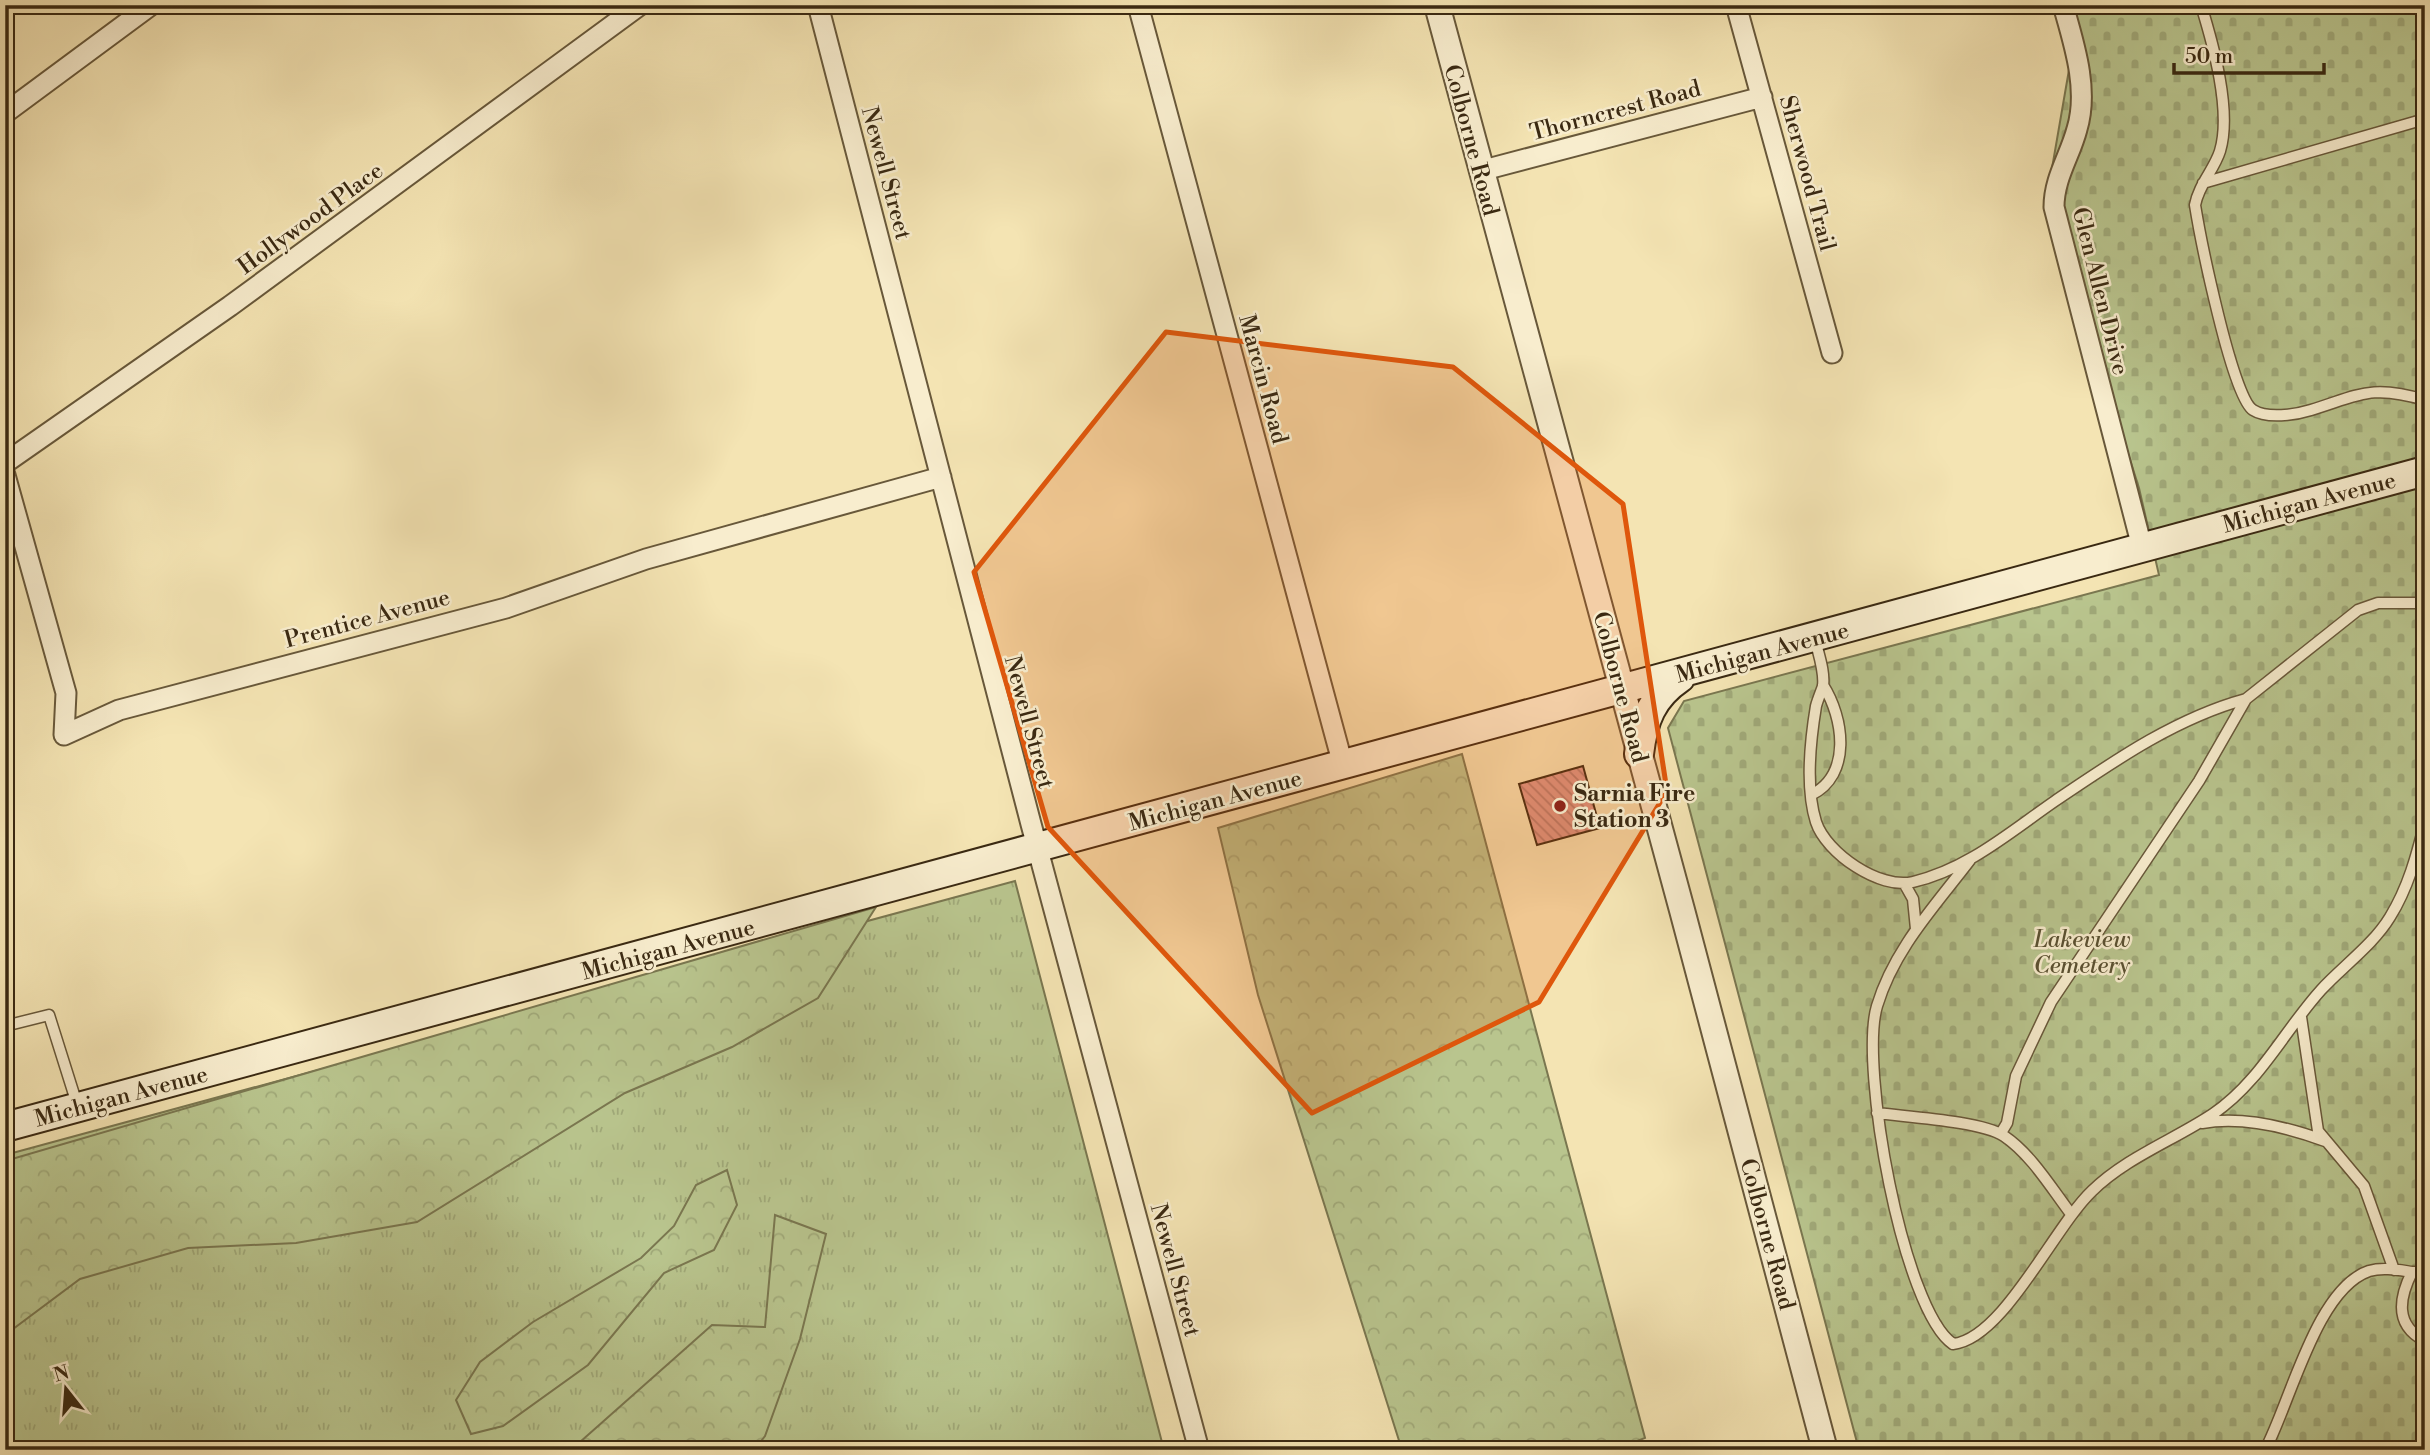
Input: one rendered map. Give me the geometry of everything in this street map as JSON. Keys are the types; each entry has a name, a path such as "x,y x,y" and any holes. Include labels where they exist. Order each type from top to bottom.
{"main road":[{"name":"Michigan Avenue","path":"5,1127 2425,471"},
{"path":"1639,754 1642,729 1650,706 1665,688 1688,672"}],"street":[{"path":"5,113 151,5"},
{"name":"Hollywood Place","path":"5,463 304,253 640,5"},
{"name":"Newell Street","path":"818,5 1038,849 1199,1450"},
{"name":"Marcin Road","path":"1138,5 1343,765"},
{"name":"Colborne Road","path":"1437,5 1825,1450"},
{"name":"Sherwood Trail","path":"1736,5 1832,353"},
{"name":"Glen Allen Drive","path":"2063,5 2077,59 2081,92 2079,125 2056,180 2054,207 2142,547"},
{"name":"Thorncrest Road","path":"1480,171 1762,97"},
{"name":"Prentice Avenue","path":"5,475 66,693 65,735 118,710 506,608 646,559 941,477"}],"lane":[{"path":"2201,5 2215,53 2223,125 2220,151 2195,205 2236,380 2244,401 2253,410 2276,415 2299,413 2360,392 2386,392 2425,400"},
{"path":"2203,183 2425,119"},
{"path":"2001,1133 2007,1123 2016,1076 2051,1002 2199,781 2246,699 2358,610 2378,603 2425,603"},
{"path":"1811,795 1823,789 1831,778 1839,751 1836,709 1823,685 1815,637"},
{"path":"1823,685 1816,707 1811,795 1817,825 1835,852 1880,877 1904,883 1970,860 2138,748 2216,707 2246,699"},
{"path":"1970,860 1896,959 1877,1006 1871,1041 1877,1113 1890,1186 1923,1300 1942,1337 1953,1344 1965,1343 1981,1334 1997,1318 2071,1214 2093,1190 2124,1166 2213,1114 2250,1080 2319,992 2389,920 2411,871 2425,822"},
{"path":"1904,883 1913,900 1916,929"},
{"path":"5,1026 49,1015 79,1108"},
{"path":"2301,1017 2314,1116 2325,1141 2364,1186 2394,1270"},
{"path":"1877,1113 2001,1133 2019,1149 2071,1214"},
{"path":"2192,1125 2213,1121 2241,1122 2287,1129 2325,1141"},
{"path":"2264,1450 2319,1327 2339,1293 2368,1271 2425,1272"},
{"path":"2412,1272 2402,1292 2402,1316 2407,1327 2425,1340"}],"highlighted area":[{"path":"1166,332 1453,367 1623,504 1667,791 1539,1002 1312,1113 1048,827 974,572"}],"green space":[{"name":"Lakeview Cemetery","path":"2054,5 2425,5 2425,1450 1859,1450 1668,728 1684,701 2159,575 2139,488 2065,255 2051,174 2070,64"},
{"path":"1462,754 1645,1438 1614,1450 1402,1450 1258,995 1218,828"},
{"path":"1015,881 1164,1450 5,1450 5,1155"},
{"path":"876,907 818,998 732,1047 625,1093 417,1222 296,1243 188,1248 80,1279 5,1335 5,1161"},
{"path":"727,1170 737,1205 714,1250 664,1273 588,1365 503,1426 471,1434 456,1400 480,1362 533,1322 641,1258 674,1226 696,1185"},
{"path":"775,1215 826,1234 800,1339 765,1436 754,1450 571,1450 712,1325 765,1327"}],"building":[{"name":"Sarnia Fire Station 3","path":"1583,766 1600,828 1537,845 1519,784"}],"place":[{"name":"Sarnia Fire Station 3","path":"1560,806"}]}
